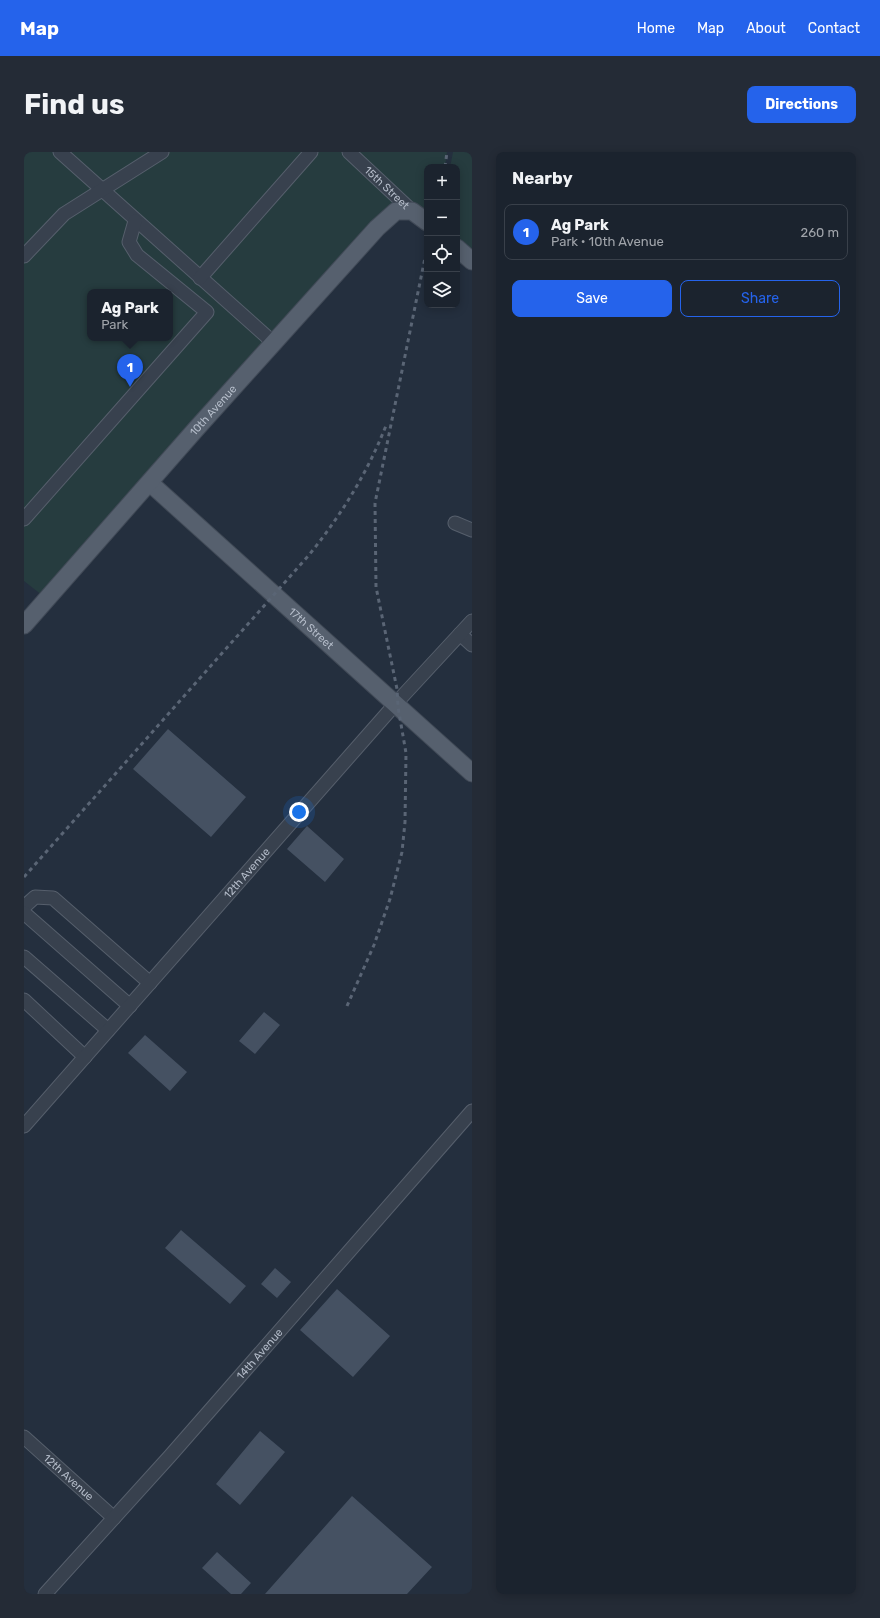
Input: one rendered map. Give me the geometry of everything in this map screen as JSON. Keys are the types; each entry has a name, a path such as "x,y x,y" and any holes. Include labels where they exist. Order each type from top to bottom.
{"main road":[{"name":"10th Avenue","path":"24,625 196,429 275,344 377,228 396,211 412,211"},
{"name":"15th Street","path":"412,211 424,220"},
{"path":"460,250 472,260"},
{"name":"17th Street","path":"150,483 472,773"}],"street":[{"path":"60,152 135,221 275,344"},
{"path":"24,256 64,214 162,152"},
{"path":"200,278 311,152"},
{"name":"15th Street","path":"349,152 412,211"},
{"path":"24,519 207,312 137,255 129,242 135,221"},
{"path":"455,523 472,530"},
{"name":"12th Avenue","path":"24,1126 395,704 472,621"},
{"path":"460,634 472,645"},
{"path":"24,907 35,897 53,898 150,983"},
{"path":"24,913 130,1006"},
{"path":"24,957 108,1030"},
{"path":"24,1000 85,1057"},
{"name":"14th Avenue","path":"45,1594 114,1518 472,1111"},
{"name":"12th Avenue","path":"24,1437 114,1518"}],"green space":[{"path":"24,152 447,152 445,164 424,164 424,221 396,211 47,599 24,581"},
{"path":"453,152 472,152 472,249 460,239 460,164 451,164"}],"building":[{"path":"168,729 246,797 211,837 133,769"},
{"path":"307,826 344,859 325,882 287,849"},
{"path":"264,1012 280,1025 255,1054 239,1041"},
{"path":"145,1035 187,1072 170,1091 128,1053"},
{"path":"181,1230 246,1286 230,1304 165,1248"},
{"path":"275,1268 291,1282 277,1298 261,1284"},
{"path":"337,1289 390,1336 353,1377 300,1330"},
{"path":"260,1431 285,1452 240,1505 216,1484"},
{"path":"352,1496 432,1567 407,1594 265,1594"},
{"path":"217,1552 251,1583 241,1594 231,1594 202,1568"}],"railway":[{"path":"445,164 447,152"},
{"path":"347,1006 374,945 390,899 402,852 405,822 406,753 398,707 397,689 376,587 375,503 424,263"},
{"path":"24,877 321,540 363,475 387,423"}],"place":[{"name":"Ag Park","path":"130,387"}]}
